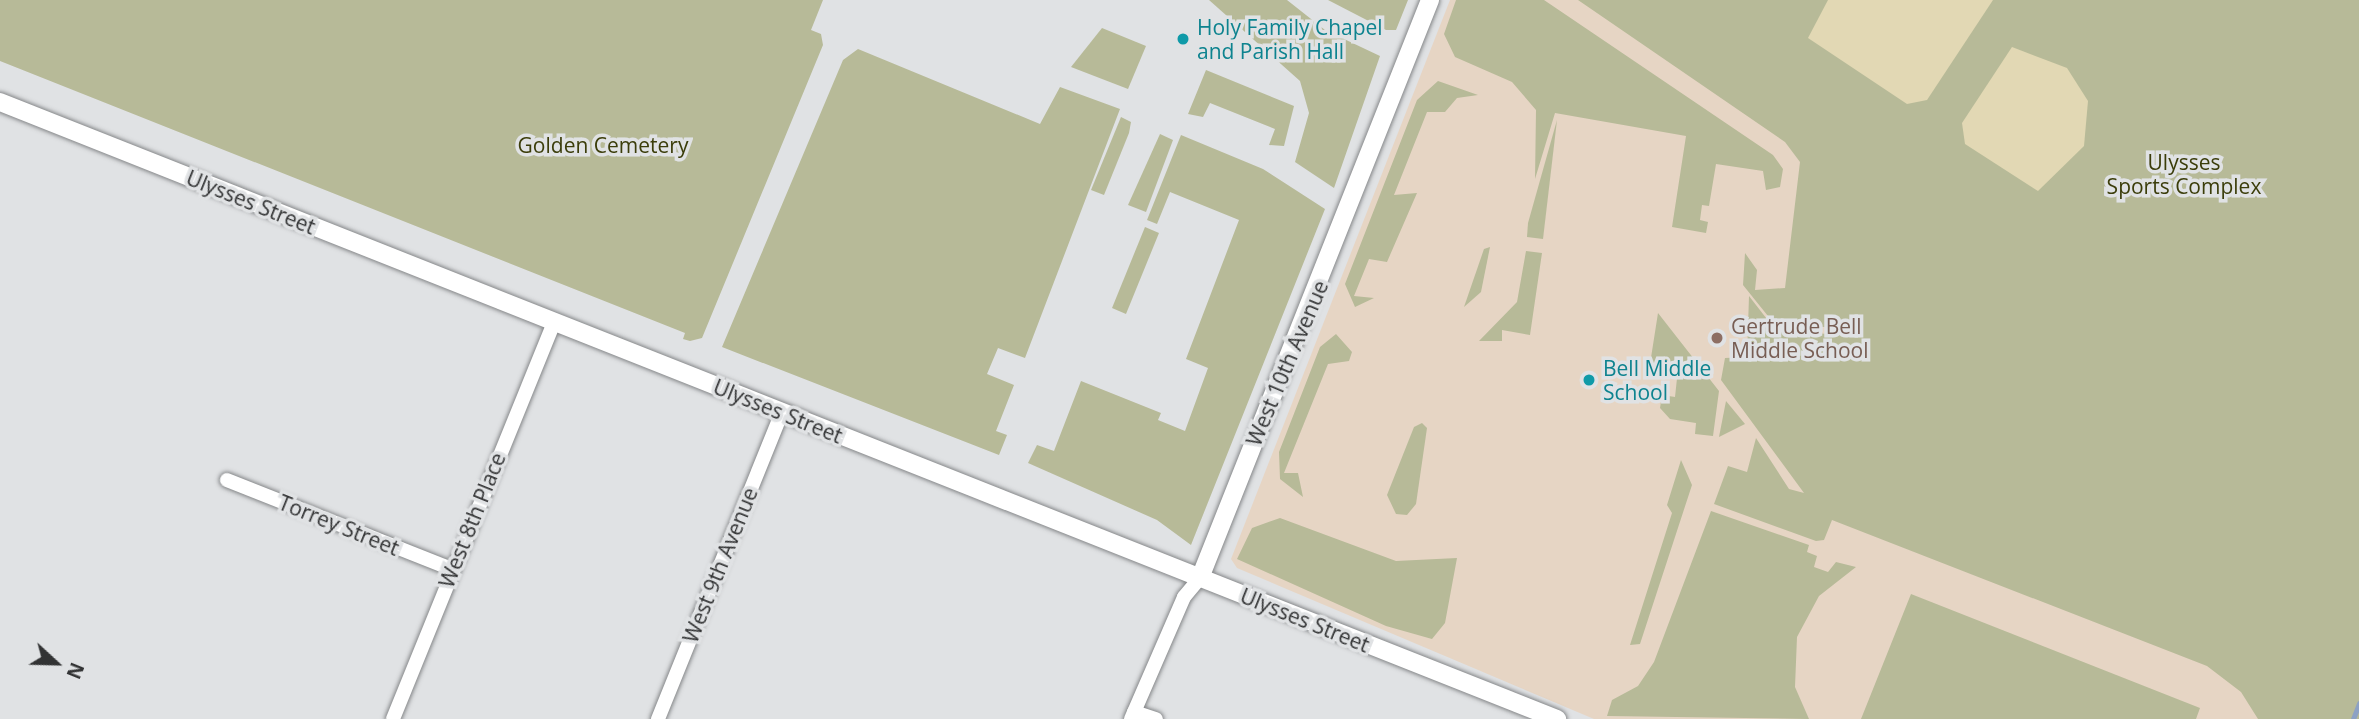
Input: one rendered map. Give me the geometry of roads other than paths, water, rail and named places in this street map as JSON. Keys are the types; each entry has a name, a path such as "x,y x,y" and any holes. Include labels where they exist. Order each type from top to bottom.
{"street":[{"name":"West 10th Avenue","path":"1133,716 1184,597 1200,578 1430,0"},
{"name":"Ulysses Street","path":"0,102 1556,719"},
{"name":"West 8th Place","path":"393,719 554,321"},
{"name":"West 9th Avenue","path":"658,719 782,412"},
{"name":"Torrey Street","path":"228,481 452,569"},
{"path":"1133,716 1156,719"}],"waterway":[{"path":"2353,719 2359,703"}],"place":[{"name":"Holy Family Chapel and Parish Hall","path":"1183,39"},
{"name":"Gertrude Bell Middle School","path":"1717,338"},
{"name":"Bell Middle School","path":"1589,380"}],"park label":[{"name":"Golden Cemetery","path":"603,145"},
{"name":"Ulysses Sports Complex","path":"2184,174"}]}
